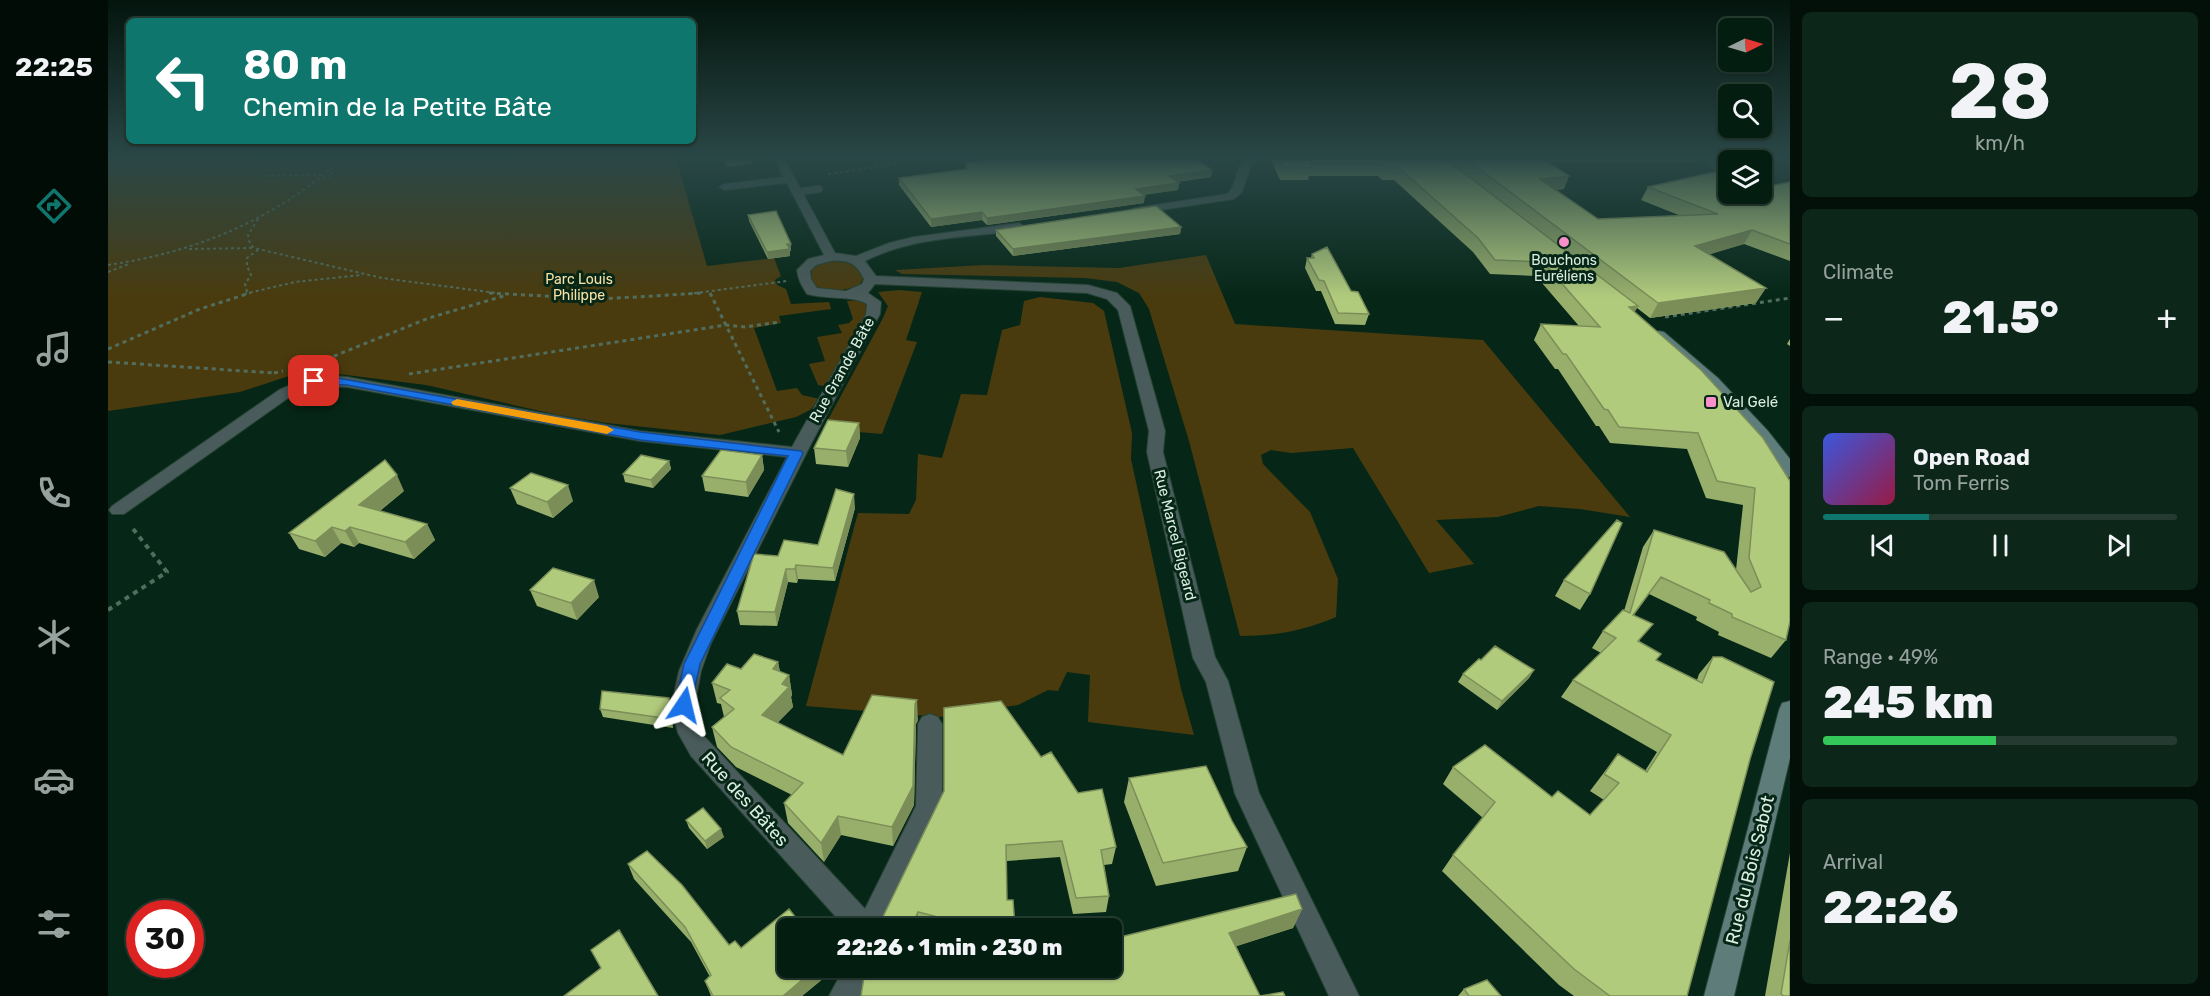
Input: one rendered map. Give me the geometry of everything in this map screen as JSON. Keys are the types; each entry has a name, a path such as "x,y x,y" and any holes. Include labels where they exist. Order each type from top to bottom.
{"main road":[{"path":"1640,320 1689,358 1775,449 1790,472"},
{"name":"Rue du Bois Sabot","path":"1719,996 1790,710"}],"street":[{"path":"804,204 831,257"},
{"path":"1121,213 1179,204"},
{"path":"857,260 877,249 900,244 1028,226"},
{"path":"831,257 857,260 864,265 864,286 837,296 817,293 808,288 802,272 805,267 817,260 831,257"},
{"name":"Rue Grande Bâte","path":"796,453 873,314 874,302 864,286"},
{"name":"Rue Marcel Bigeard","path":"864,286 1088,289 1112,296 1125,309 1157,431 1155,452 1204,658 1217,681 1247,794 1344,996"},
{"path":"118,510 285,393 299,386 321,380 347,382 640,436 796,453"},
{"name":"Rue des Bâtes","path":"796,453 692,664 684,705 684,720 688,733 699,748 855,918"},
{"path":"875,918 929,807 930,724"},
{"path":"844,996 854,978"}],"path":[{"path":"108,272 176,250 258,219 284,204"},
{"path":"257,249 250,244 248,235 258,219"},
{"path":"176,250 222,247 257,249 370,275 507,295 601,299 710,293 804,279"},
{"path":"247,292 245,284 251,274 247,266 247,258 257,249"},
{"path":"108,265 141,260"},
{"path":"108,349 164,323 247,292 303,280 370,275"},
{"path":"710,293 779,432 796,453"},
{"path":"316,363 429,318 507,295"},
{"path":"1640,320 1725,310 1790,298"},
{"path":"402,375 726,325 745,327 780,322"},
{"path":"108,362 274,373 321,380"},
{"path":"274,373 286,371"},
{"path":"108,610 167,572 118,510"}],"green space":[{"name":"Parc Louis Philippe","path":"108,204 689,204 707,266 774,258 781,276 775,280 777,285 786,289 791,304 829,302 831,309 779,316 781,323 754,328 777,391 797,388 802,395 820,399 810,410 796,417 720,435 607,423 558,415 426,385 307,370 240,392 108,411"},
{"path":"1206,255 1235,324 1483,340 1630,517 1580,509 1539,506 1498,517 1436,520 1474,564 1429,573 1353,448 1291,453 1271,450 1261,455 1263,464 1310,512 1338,579 1336,617 1289,632 1240,636 1189,441 1149,309 1139,293 1117,282 1085,278 902,274 895,270 984,265 1119,268"},
{"path":"837,260 850,263 855,268 863,278 860,285 827,290 814,284 811,277 812,268 819,263"},
{"path":"899,290 922,292 906,340 917,342 882,434 823,429 888,306 878,292"},
{"path":"1040,297 1093,303 1104,311 1132,433 1131,459 1181,689 1194,735 1088,722 1090,675 1067,672 1058,691 1048,690 1018,705 940,717 806,706 858,513 909,514 916,500 918,454 942,458 961,394 987,395 1002,330 1020,325 1024,301"},
{"path":"864,300 868,304 868,313 828,387 818,385 809,364 825,361 817,337 842,333 838,325 849,323 853,319 847,301"}],"building":[{"path":"920,204 1084,204 987,218 982,212 931,219"},
{"path":"1440,204 1505,204 1638,306 1629,307 1701,370 1763,438 1790,481 1790,621 1786,640 1732,617 1732,614 1709,603 1710,600 1661,577 1633,615 1653,624 1638,641 1661,654 1656,660 1702,683 1713,657 1722,657 1774,682 1750,759 1687,996 1610,996 1574,969 1453,855 1495,802 1453,767 1485,745 1552,797 1558,791 1590,815 1619,783 1604,774 1618,754 1647,772 1671,735 1573,680 1616,638 1603,631 1623,610 1630,613 1654,530 1724,552 1751,592 1761,587 1749,558 1755,488 1717,481 1698,433 1619,427 1566,354 1563,354 1541,324 1600,327 1543,262 1495,260 1478,238"},
{"path":"1527,204 1577,204 1598,219 1718,214 1693,204 1790,204 1790,244 1752,230 1695,246 1766,288 1658,303"},
{"path":"1156,206 1181,227 1013,249 996,230"},
{"path":"776,211 791,244 787,244 790,249 767,252 748,215"},
{"path":"1327,247 1351,291 1358,292 1369,314 1338,313 1324,281 1319,280 1307,258 1314,258 1312,254"},
{"path":"828,420 859,423 846,451 814,448"},
{"path":"721,450 762,455 746,482 702,476"},
{"path":"641,455 669,461 651,480 623,474"},
{"path":"385,460 397,475 359,505 427,524 405,542 350,527 345,531 332,527 315,541 289,533"},
{"path":"531,473 568,485 547,502 510,488"},
{"path":"836,489 854,494 833,568 796,565 795,569 786,569 775,612 737,611 754,554 778,556 784,540 818,545"},
{"path":"1617,520 1622,523 1590,594 1564,580"},
{"path":"553,568 594,580 571,603 530,590"},
{"path":"1495,646 1534,670 1502,701 1463,674"},
{"path":"754,654 778,662 773,669 789,675 782,684 789,687 762,715 843,755 872,695 917,700 915,704 913,786 892,827 838,816 821,843 784,803 803,783 731,747 712,727 734,709 720,698 730,690 712,683 727,664 741,669"},
{"path":"602,691 669,698 670,719 600,709"},
{"path":"1001,701 1041,757 1051,752 1078,793 1102,789 1116,847 1101,850 1109,896 1076,898 1062,841 1006,845 1007,900 1013,900 1014,918 942,918 918,912 915,918 882,918 944,791 944,708"},
{"path":"1206,766 1247,847 1163,863 1129,778"},
{"path":"703,808 721,829 705,841 686,820"},
{"path":"647,851 682,885 729,945 735,941 741,948 777,919 777,978 804,978 783,996 713,996 705,981 711,975 685,927 628,864"},
{"path":"1296,894 1302,909 1229,933 1260,996 861,996 864,978 1122,978 1122,937"},
{"path":"789,909 796,918 778,918"},
{"path":"619,930 658,996 564,996 601,968 591,950"},
{"path":"1790,940 1790,996 1784,996 1781,994"},
{"path":"1487,980 1501,996 1469,996 1464,989"},
{"path":"1283,992 1285,996 1260,996"}],"slow traffic":[{"path":"457,402 607,430"}],"place":[{"name":"Bouchons Euréliens","path":"1564,242"},
{"name":"Val Gelé","path":"1711,402"}],"route":[{"path":"314,381 347,382 640,436 796,453 692,664 684,705"}]}
